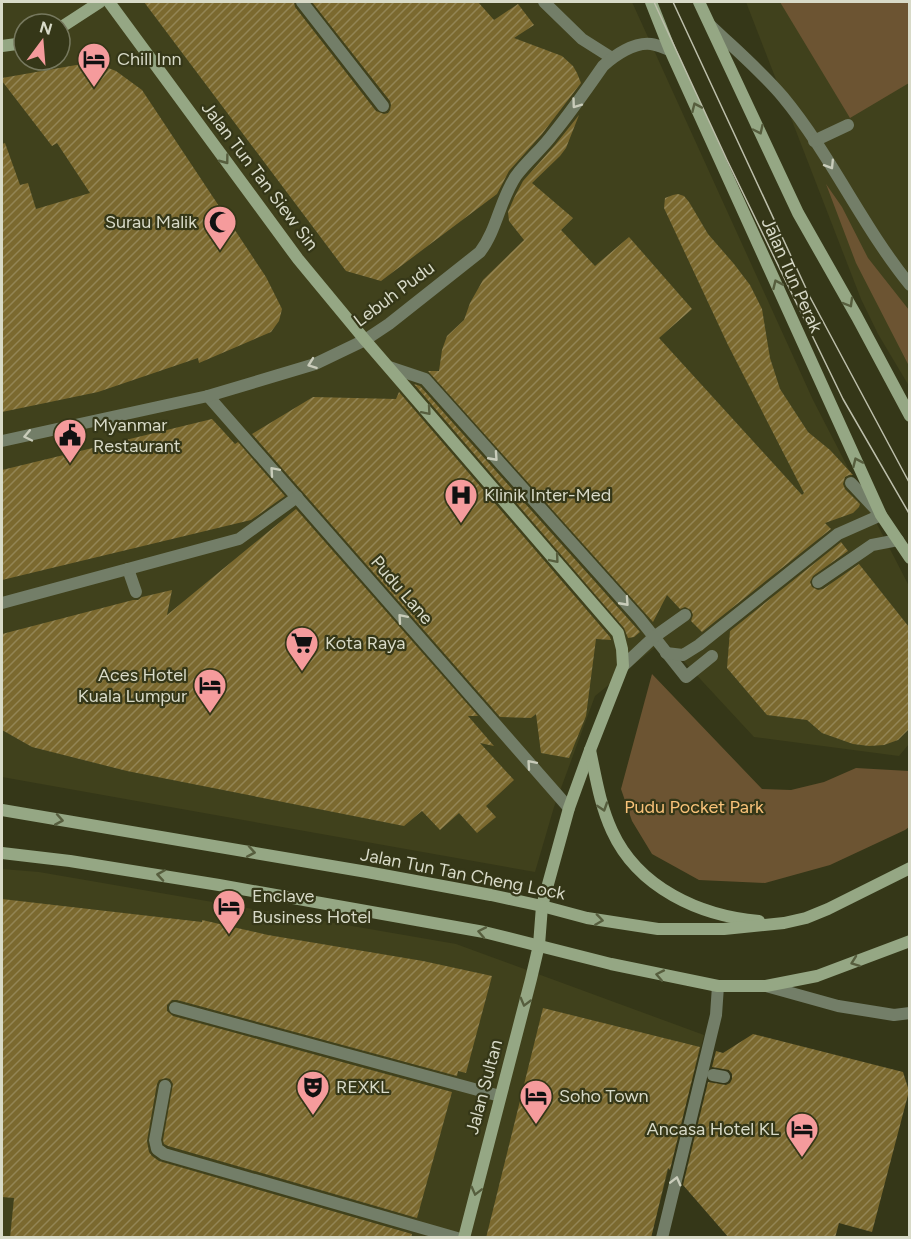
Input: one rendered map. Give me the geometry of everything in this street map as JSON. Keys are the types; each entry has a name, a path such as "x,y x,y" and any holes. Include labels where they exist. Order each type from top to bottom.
{"main road":[{"path":"72,20 100,2"},
{"name":"Jalan Tun Tan Siew Sin","path":"109,2 298,259 618,633 623,666 569,808 542,906"},
{"name":"Jalan Tun Perak","path":"651,2 670,50 881,515 909,558"},
{"name":"Jalan Tun Perak","path":"699,2 798,213 857,317 909,416"},
{"path":"590,750 600,796 612,833 638,869 670,895 688,904 746,920 784,923"},
{"name":"Jalan Tun Tan Cheng Lock","path":"2,810 367,872 542,906 587,918 658,929 724,929 784,923 806,918 909,868"},
{"path":"2,853 70,861 219,885 484,932 611,964 718,986 766,986 817,976 909,941"},
{"path":"889,878 909,863"},
{"name":"Jalan Sultan","path":"464,1238 538,945 542,906"}],"street":[{"path":"302,2 383,106"},
{"path":"544,2 582,39 612,58"},
{"path":"711,26 783,98 909,285"},
{"name":"Lebuh Pudu","path":"2,441 208,396 315,364 365,340 389,324 480,252 517,174 552,136 603,66 612,58 638,44 649,44 670,50"},
{"path":"814,141 848,125"},
{"name":"Jalan Tun Tan Siew Sin","path":"389,367 425,379 654,637 623,666"},
{"name":"Pudu Lane","path":"208,396 297,498 314,522 569,808"},
{"path":"666,653 683,655 699,645 838,534 881,515 851,483"},
{"path":"2,603 239,539 297,498"},
{"path":"818,582 872,545 898,540"},
{"path":"128,569 136,592"},
{"path":"685,615 654,637 686,677 712,656"},
{"path":"662,1238 716,1015 718,986"},
{"path":"766,986 838,1006 894,1015 909,1013"},
{"path":"175,1008 500,1096"},
{"path":"165,1086 155,1140 157,1149 164,1154 457,1238"}],"shaded area":[{"path":"2,2 632,2 813,400 909,586 909,744 899,756 754,737 664,640 595,696 554,807 535,872 2,777"},
{"path":"746,2 909,2 909,386 878,334 861,299"},
{"path":"2,869 39,872 456,944 704,1035 651,1237 2,1237"}],"green space":[{"path":"780,2 909,2 909,83 850,118"},
{"path":"826,184 842,207 868,258 909,310 909,366 856,263"},
{"name":"Pudu Pocket Park","path":"652,674 762,789 791,790 824,782 856,768 909,771 909,827 830,865 765,883 699,880 652,854 632,821 621,789"}],"building":[{"path":"144,2 294,2 295,7 376,111 384,114 390,110 390,101 312,2 478,2 494,20 518,4 534,25 514,38 562,56 573,66 581,83 542,134 509,171 497,194 381,281 346,271"},
{"path":"82,64 103,66 116,71 142,90 266,277 282,309 279,321 271,332 199,363 198,358 98,392 2,412 2,144 5,143 20,185 28,183 36,209 90,193 57,143 52,146 2,78 36,72 72,72 72,66"},
{"path":"579,115 566,148 532,183 573,218 561,230 595,266 629,237 692,309 659,338 802,495 804,493 728,345 664,208 665,198 678,194 684,196 708,234 750,285 762,309 770,358 780,389 808,432 830,450 853,475 845,477 843,484 860,504 853,513 825,523 831,529 702,632 691,621 693,615 691,610 685,607 680,609 667,595 653,622 428,371 439,371 447,336 464,320 470,303 483,280 524,240 509,221 508,212 514,198 523,181"},
{"path":"414,384 420,386 640,632 628,638 624,628"},
{"path":"399,392 610,637 611,640 596,639 586,716 569,758 541,753 536,714 531,718 500,717 252,434 313,397 396,399"},
{"path":"212,419 235,444 238,442 285,496 251,520 2,580 2,470"},
{"name":"Kota Raya","path":"296,509 478,716 468,716 494,746 480,743 514,780 486,806 496,817 477,833 459,813 440,830 422,811 404,826 127,771 32,747 2,730 2,634 172,590 167,615"},
{"path":"841,542 848,551 813,576 810,582 812,587 818,590 823,589 859,564 909,627 909,729 898,740 884,745 853,744 822,733 807,720 767,715 727,668 730,631"},
{"path":"2,899 202,922 202,920 268,935 423,961 492,976 466,1073 458,1071 457,1076 177,1000 172,1000 167,1005 167,1011 173,1016 452,1092 417,1218 164,1144 173,1084 170,1079 166,1078 159,1080 157,1084 147,1141 149,1152 159,1161 412,1234 411,1238 10,1238 14,1198 2,1197"},
{"path":"543,1008 700,1047 651,1238 486,1238"},
{"path":"753,1034 903,1072 909,1091 872,1232 839,1223 835,1238 729,1238 683,1185 708,1082 726,1085 732,1079 729,1070 712,1067 716,1051 723,1053"}],"tram line":[{"path":"654,2 727,160 843,399 910,515"},
{"path":"673,2 810,297 910,484"}],"place":[{"name":"Chill Inn","path":"94,88"},
{"name":"Surau Malik","path":"220,251"},
{"name":"Myanmar Restaurant","path":"70,464"},
{"name":"Klinik Inter-Med","path":"461,524"},
{"name":"Kota Raya","path":"302,672"},
{"name":"Aces Hotel Kuala Lumpur","path":"210,714"},
{"name":"Enclave Business Hotel","path":"229,935"},
{"name":"REXKL","path":"313,1116"},
{"name":"Soho Town","path":"536,1125"},
{"name":"Ancasa Hotel KL","path":"802,1158"}]}
